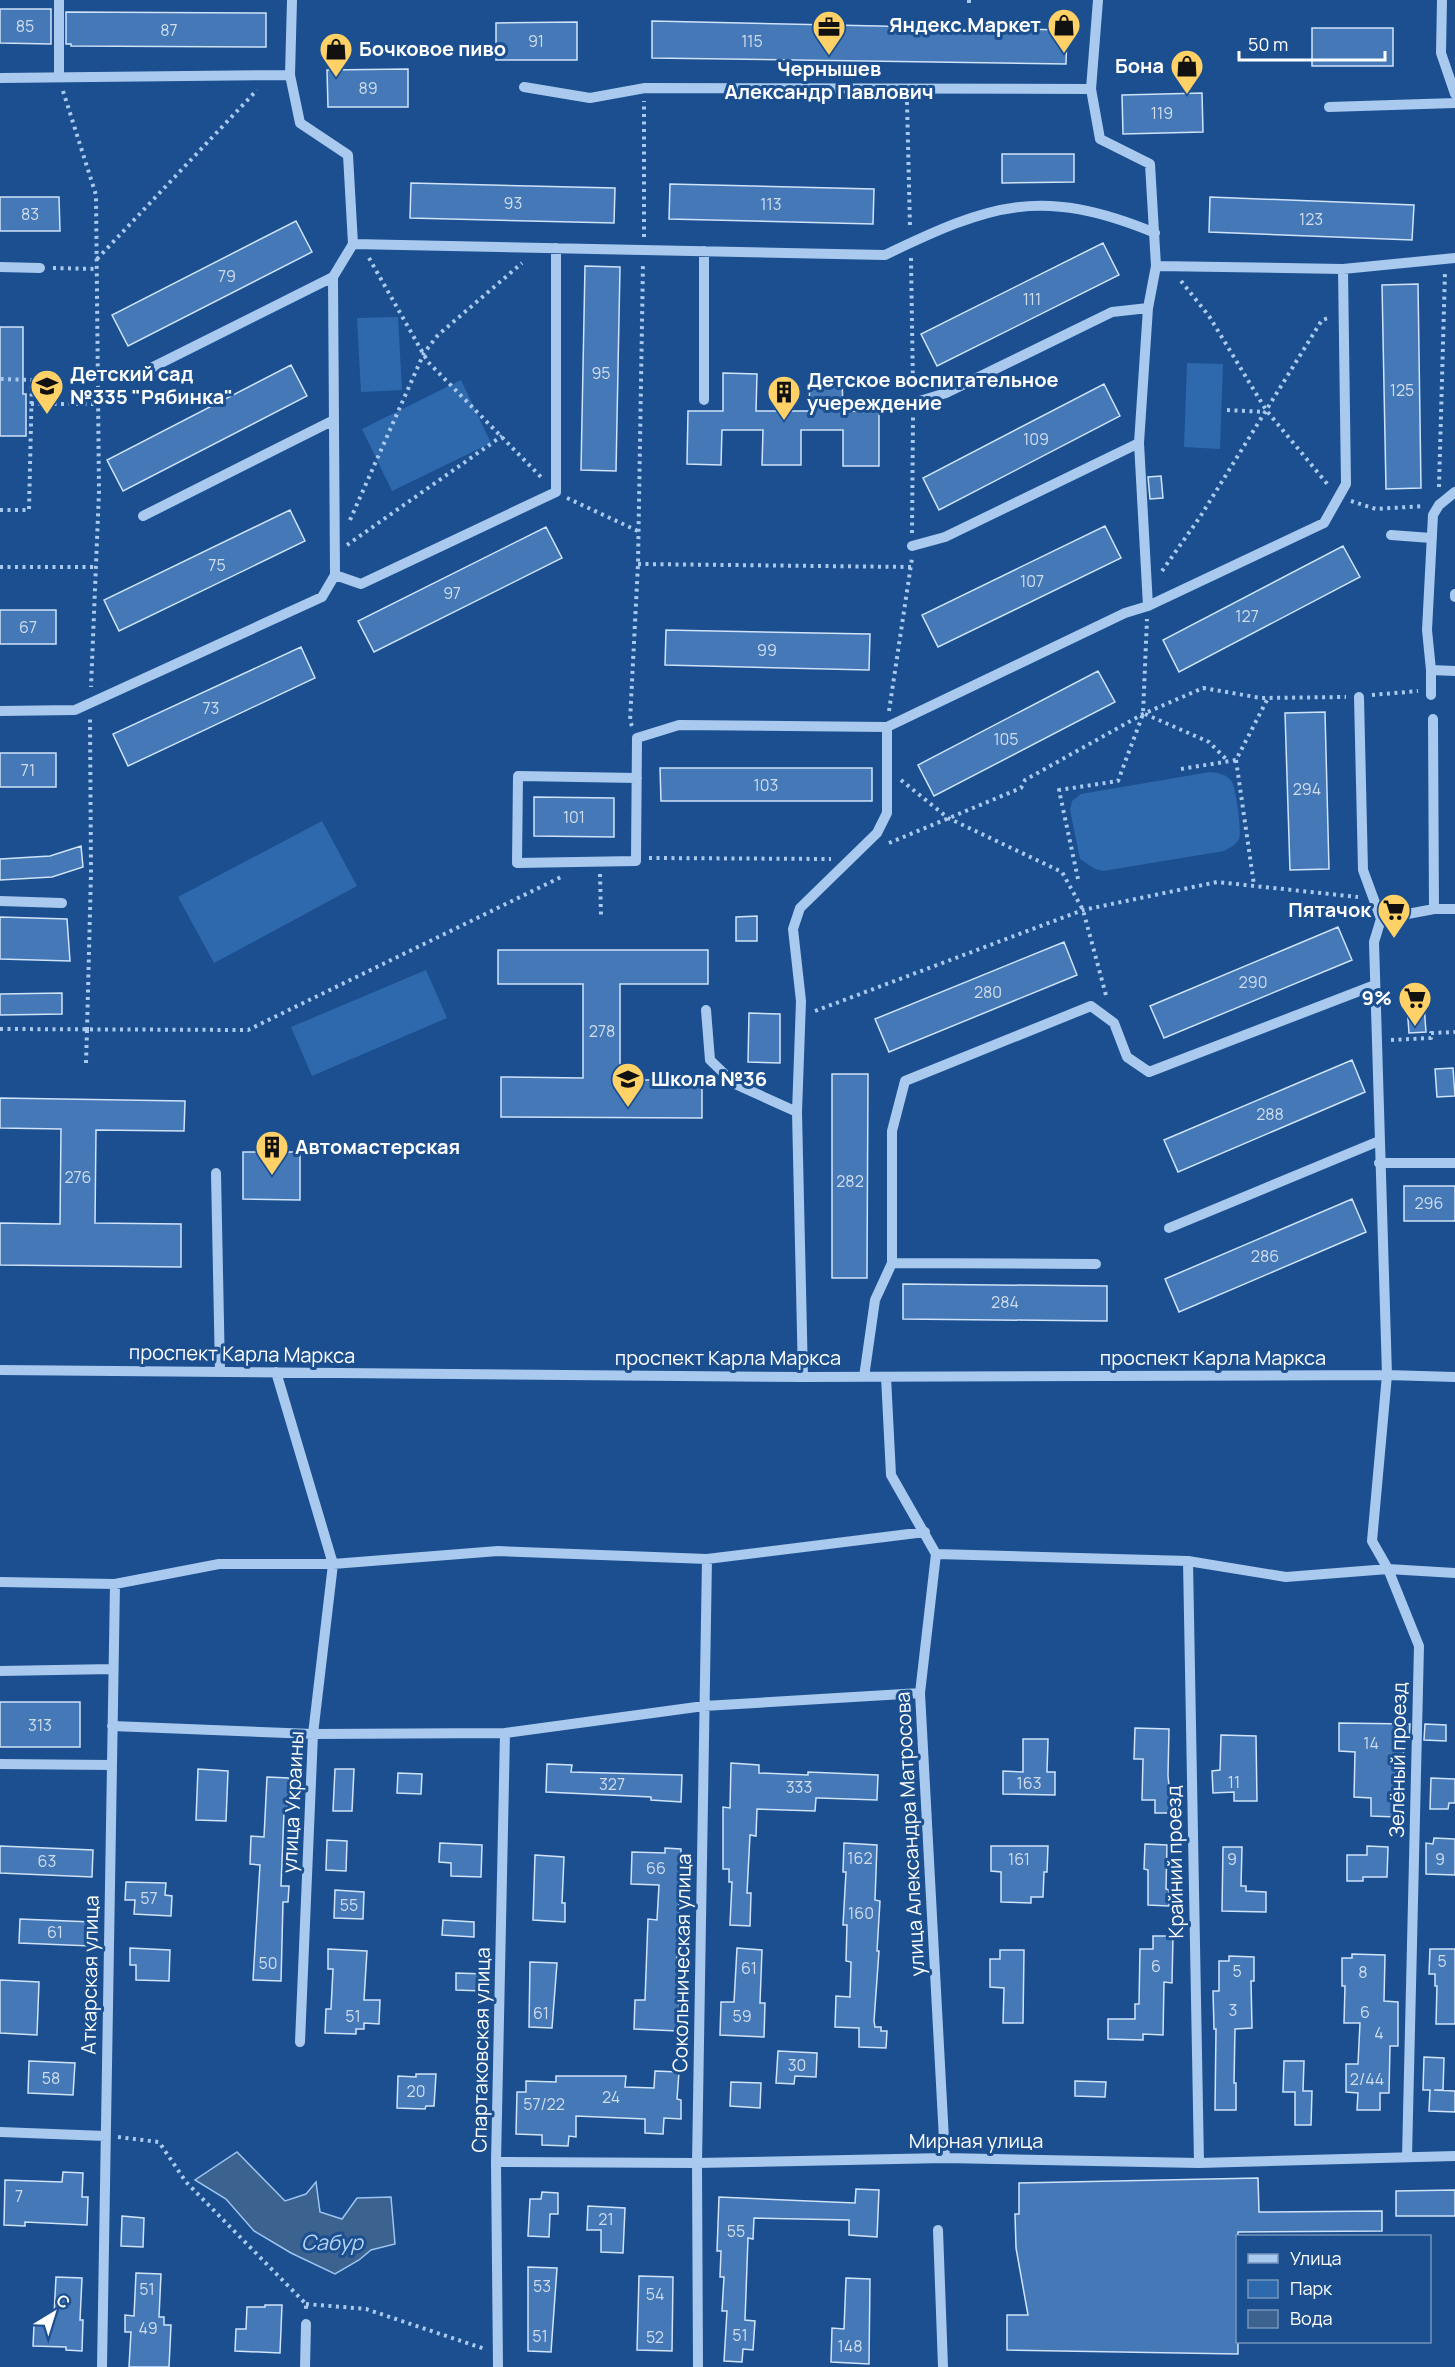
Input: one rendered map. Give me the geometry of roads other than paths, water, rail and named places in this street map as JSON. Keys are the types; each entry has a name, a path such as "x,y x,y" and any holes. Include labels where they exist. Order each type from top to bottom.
{"street":[{"path":"59,0 59,77"},
{"path":"136,375 333,277 357,244 348,155 300,123 290,75 292,0"},
{"path":"1098,0 1091,89 1101,139 1150,164 1156,266 1148,308 1139,443 1148,606"},
{"path":"1442,0 1441,53 1455,94"},
{"path":"0,78 290,75"},
{"path":"524,87 590,98 644,88 1091,89"},
{"path":"1329,107 1455,103"},
{"path":"357,244 885,255 944,227 991,210 1030,205 1064,206 1119,219 1155,233"},
{"path":"335,575 361,584 556,492 556,248"},
{"path":"704,251 704,400"},
{"path":"1156,266 1342,269 1450,258"},
{"path":"0,267 40,268"},
{"path":"637,778 518,776 517,863 636,861 637,778 637,738 679,725 887,727 1125,613 1148,606 1324,523 1346,484 1342,269"},
{"path":"0,711 75,710 322,597 335,575 333,277"},
{"path":"913,403 946,393 1112,312 1148,308"},
{"path":"143,516 334,420"},
{"path":"912,546 945,537 1139,443"},
{"path":"1431,695 1427,630 1432,514 1455,492"},
{"path":"1391,536 1431,538"},
{"path":"1431,670 1455,671"},
{"path":"1359,697 1363,870 1381,919 1434,909 1455,909"},
{"path":"1433,719 1434,909"},
{"path":"803,1377 797,1112 801,1001 793,929 800,908 877,833 886,813 887,727"},
{"path":"0,901 62,903"},
{"name":"Зелёный проезд","path":"1381,919 1374,942 1387,1375 1372,1541 1388,1569 1419,1646 1407,2157"},
{"path":"864,1377 875,1300 892,1263 892,1131 905,1081 1091,1006 1114,1023 1127,1058 1149,1071 1375,985"},
{"path":"706,1010 710,1060 735,1084 797,1112"},
{"path":"1169,1228 1379,1141"},
{"path":"1379,1162 1455,1162"},
{"path":"216,1173 220,1372"},
{"path":"892,1263 1096,1264"},
{"name":"проспект Карла Маркса","path":"0,1370 803,1377 1387,1375 1455,1377"},
{"path":"276,1372 333,1564"},
{"path":"886,1377 891,1475 936,1554 1188,1561 1286,1577 1388,1569 1455,1574"},
{"path":"0,1582 115,1584 219,1564 333,1564 498,1551 707,1559 925,1532"},
{"name":"улица Александра Матросова","path":"936,1554 920,1693 945,2158"},
{"name":"Сокольническая улица","path":"698,2367 697,2163 707,1559"},
{"name":"Крайний проезд","path":"1188,1561 1199,2163"},
{"name":"улица Украины","path":"300,2042 313,1734 333,1564"},
{"name":"Аткарская улица","path":"102,2367 115,1584"},
{"path":"0,1671 113,1669"},
{"path":"112,1726 313,1734 505,1733 704,1706 920,1693"},
{"name":"Спартаковская улица","path":"498,2367 496,2162 505,1733"},
{"path":"0,1764 112,1765"},
{"path":"0,2132 106,2136"},
{"name":"Мирная улица","path":"496,2162 697,2163 945,2158 1199,2163 1455,2156"},
{"path":"939,2230 943,2367"},
{"path":"305,2367 306,2324"}],"water":[{"name":"Сабур","path":"237,2152 285,2201 306,2194 316,2182 320,2212 342,2219 357,2198 391,2197 395,2244 371,2250 335,2274 291,2253 254,2231 226,2199 195,2180"}],"place":[{"name":"Яндекс.Маркет","path":"1064,54"},
{"name":"Чернышев Александр Павлович","path":"829,56"},
{"name":"Бочковое пиво","path":"336,78"},
{"name":"Бона","path":"1187,95"},
{"name":"Детский сад №335 \"Рябинка\"","path":"47,415"},
{"name":"Детское воспитательное учереждение","path":"784,421"},
{"name":"Пятачок","path":"1394,939"},
{"name":"9%","path":"1415,1027"},
{"name":"Школа №36","path":"628,1108"},
{"name":"Автомастерская","path":"272,1176"}]}
